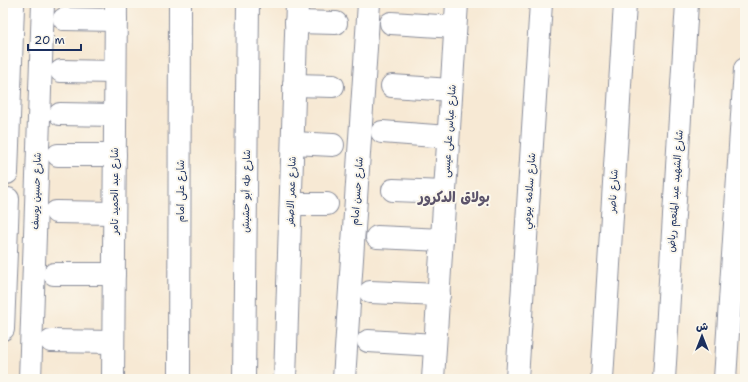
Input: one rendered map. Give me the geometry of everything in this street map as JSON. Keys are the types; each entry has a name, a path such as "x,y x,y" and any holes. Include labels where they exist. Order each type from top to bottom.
{"street":[{"name":"شارع حسين يوسف","path":"30,379 43,3"},
{"name":"شارع على امام","path":"179,379 180,3"},
{"name":"شارع طه أبو حشيش","path":"244,379 248,3"},
{"name":"شارع حسن امام","path":"344,379 370,3"},
{"name":"شارع عباس على عيسى","path":"434,379 457,3"},
{"name":"شارع سلامه بيومي","path":"518,379 541,3"},
{"name":"شارع ناصر","path":"602,379 625,3"},
{"name":"شارع الشهيد عبد المنعم رياض","path":"664,379 687,3"},
{"path":"7,173 11,7"},
{"path":"64,19 116,11"},
{"name":"شارع عبد الحميد تامر","path":"113,379 116,11"},
{"path":"296,12 336,23"},
{"name":"شارع عمر الاصفر","path":"285,379 296,12"},
{"path":"391,23 455,27"},
{"path":"725,379 745,69"},
{"path":"61,71 115,72"},
{"path":"294,85 333,86"},
{"path":"392,86 451,90"},
{"path":"60,114 115,115"},
{"path":"382,132 448,137"},
{"path":"293,143 333,145"},
{"path":"58,155 115,155"},
{"path":"393,190 445,192"},
{"path":"3,329 8,200"},
{"path":"291,204 327,204"},
{"path":"56,212 114,213"},
{"path":"377,237 442,240"},
{"path":"54,274 114,274"},
{"path":"370,292 438,295"},
{"path":"52,341 113,342"},
{"path":"368,341 436,345"}],"district":[{"name":"بولاق الدكرور","path":"454,197"}]}
